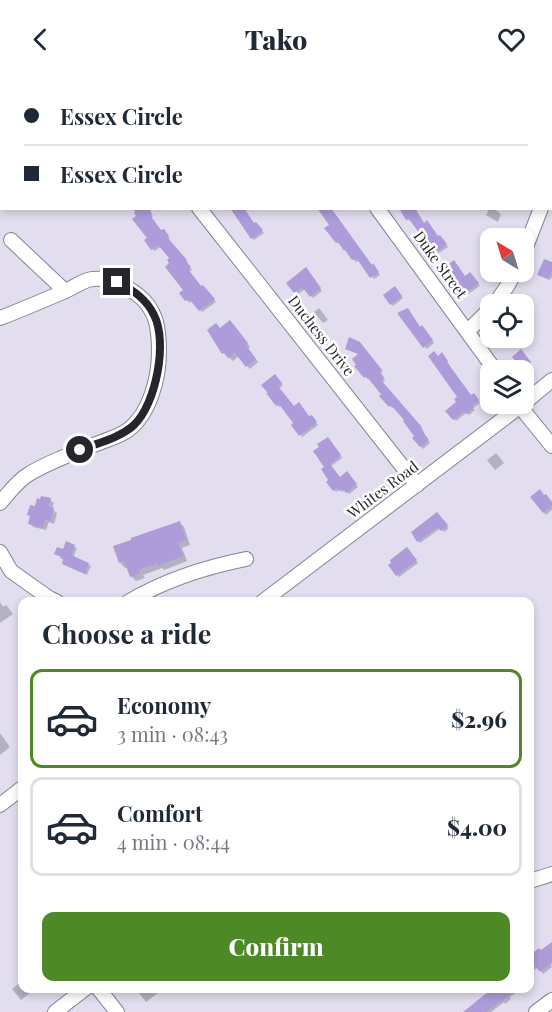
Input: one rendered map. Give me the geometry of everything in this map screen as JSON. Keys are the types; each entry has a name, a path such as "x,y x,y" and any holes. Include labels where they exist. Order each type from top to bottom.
{"street":[{"name":"Duchess Drive","path":"201,210 417,485"},
{"name":"Duke Street","path":"378,210 488,360"},
{"path":"533,228 540,210"},
{"path":"11,240 65,291"},
{"path":"0,318 82,282 102,279 125,286 140,296 154,315 159,334 159,360 154,389 140,419 128,430 27,475 0,503"},
{"path":"468,331 480,319"},
{"name":"Whites Road","path":"534,394 552,380"},
{"name":"Whites Road","path":"269,597 508,414"},
{"path":"528,414 552,446"},
{"path":"0,552 10,570 47,597"},
{"path":"138,597 203,570 246,559"},
{"path":"0,805 18,791"},
{"path":"534,880 552,874"},
{"path":"55,1012 80,993"},
{"path":"102,993 117,1012"},
{"path":"536,1012 552,1000"}],"building":[{"path":"138,210 150,210 152,214 150,215 161,230 164,229 169,236 167,237 187,260 191,267 188,269 215,299 199,311 189,299 185,301 179,293 183,290 165,267 169,263 167,260 169,258 158,245 151,250 144,240 147,238 132,219 136,216 134,213"},
{"path":"231,210 245,210 254,223 256,222 263,230 251,239"},
{"path":"318,210 332,210 379,272 370,278 357,259 352,260 324,228 329,225"},
{"path":"400,210 416,210 424,223 427,220 447,244 436,252 409,219 406,220"},
{"path":"544,259 552,262 552,271 548,279 537,275"},
{"path":"454,260 465,276 470,272 479,283 465,293 445,267"},
{"path":"306,267 321,288 310,297 302,287 294,293 286,283"},
{"path":"395,286 402,296 390,305 383,295"},
{"path":"408,308 420,327 422,325 433,340 423,348 397,313"},
{"path":"230,320 248,343 246,345 256,359 246,367 235,353 228,358 224,353 222,354 207,330 216,323 220,328"},
{"path":"349,337 360,342 382,370 379,371 384,377 381,380 421,426 429,440 420,447 412,438 414,436 404,420 391,405 389,407 366,376 364,378 354,366 356,365 352,359 358,354 345,349"},
{"path":"521,349 529,360 514,360 512,357"},
{"path":"434,351 438,356 442,352 471,395 474,393 479,400 466,414 464,411 453,420 445,411 456,402 454,399 457,397 428,356"},
{"path":"275,374 282,383 278,386 294,406 299,402 309,416 312,415 317,422 299,436 291,425 293,423 279,404 276,406 261,385"},
{"path":"328,437 341,455 330,464 340,477 347,471 357,484 346,493 336,488 333,491 326,482 328,480 321,469 324,467 313,451 319,447 317,444"},
{"path":"540,489 552,502 552,506 543,513 530,497"},
{"path":"41,496 51,498 49,506 54,508 51,521 45,519 43,528 28,524 30,516 27,515 30,505 35,506 37,498 40,499"},
{"path":"437,512 448,525 441,531 438,527 417,542 411,532"},
{"path":"180,521 186,540 178,542 183,556 139,570 140,573 130,577 124,561 119,563 113,546"},
{"path":"66,541 75,545 71,555 89,563 85,574 62,564 63,559 54,554 57,547 63,549"},
{"path":"407,547 417,560 396,576 388,565 391,563 390,560"},
{"path":"552,942 552,963 540,972 534,967 534,952 539,948 541,950"},
{"path":"487,993 511,993 501,1003 500,1001 486,1012 463,1012"}],"route":[{"path":"80,450 128,430 140,419 154,389 159,360 157,323 140,296 117,282"}]}
